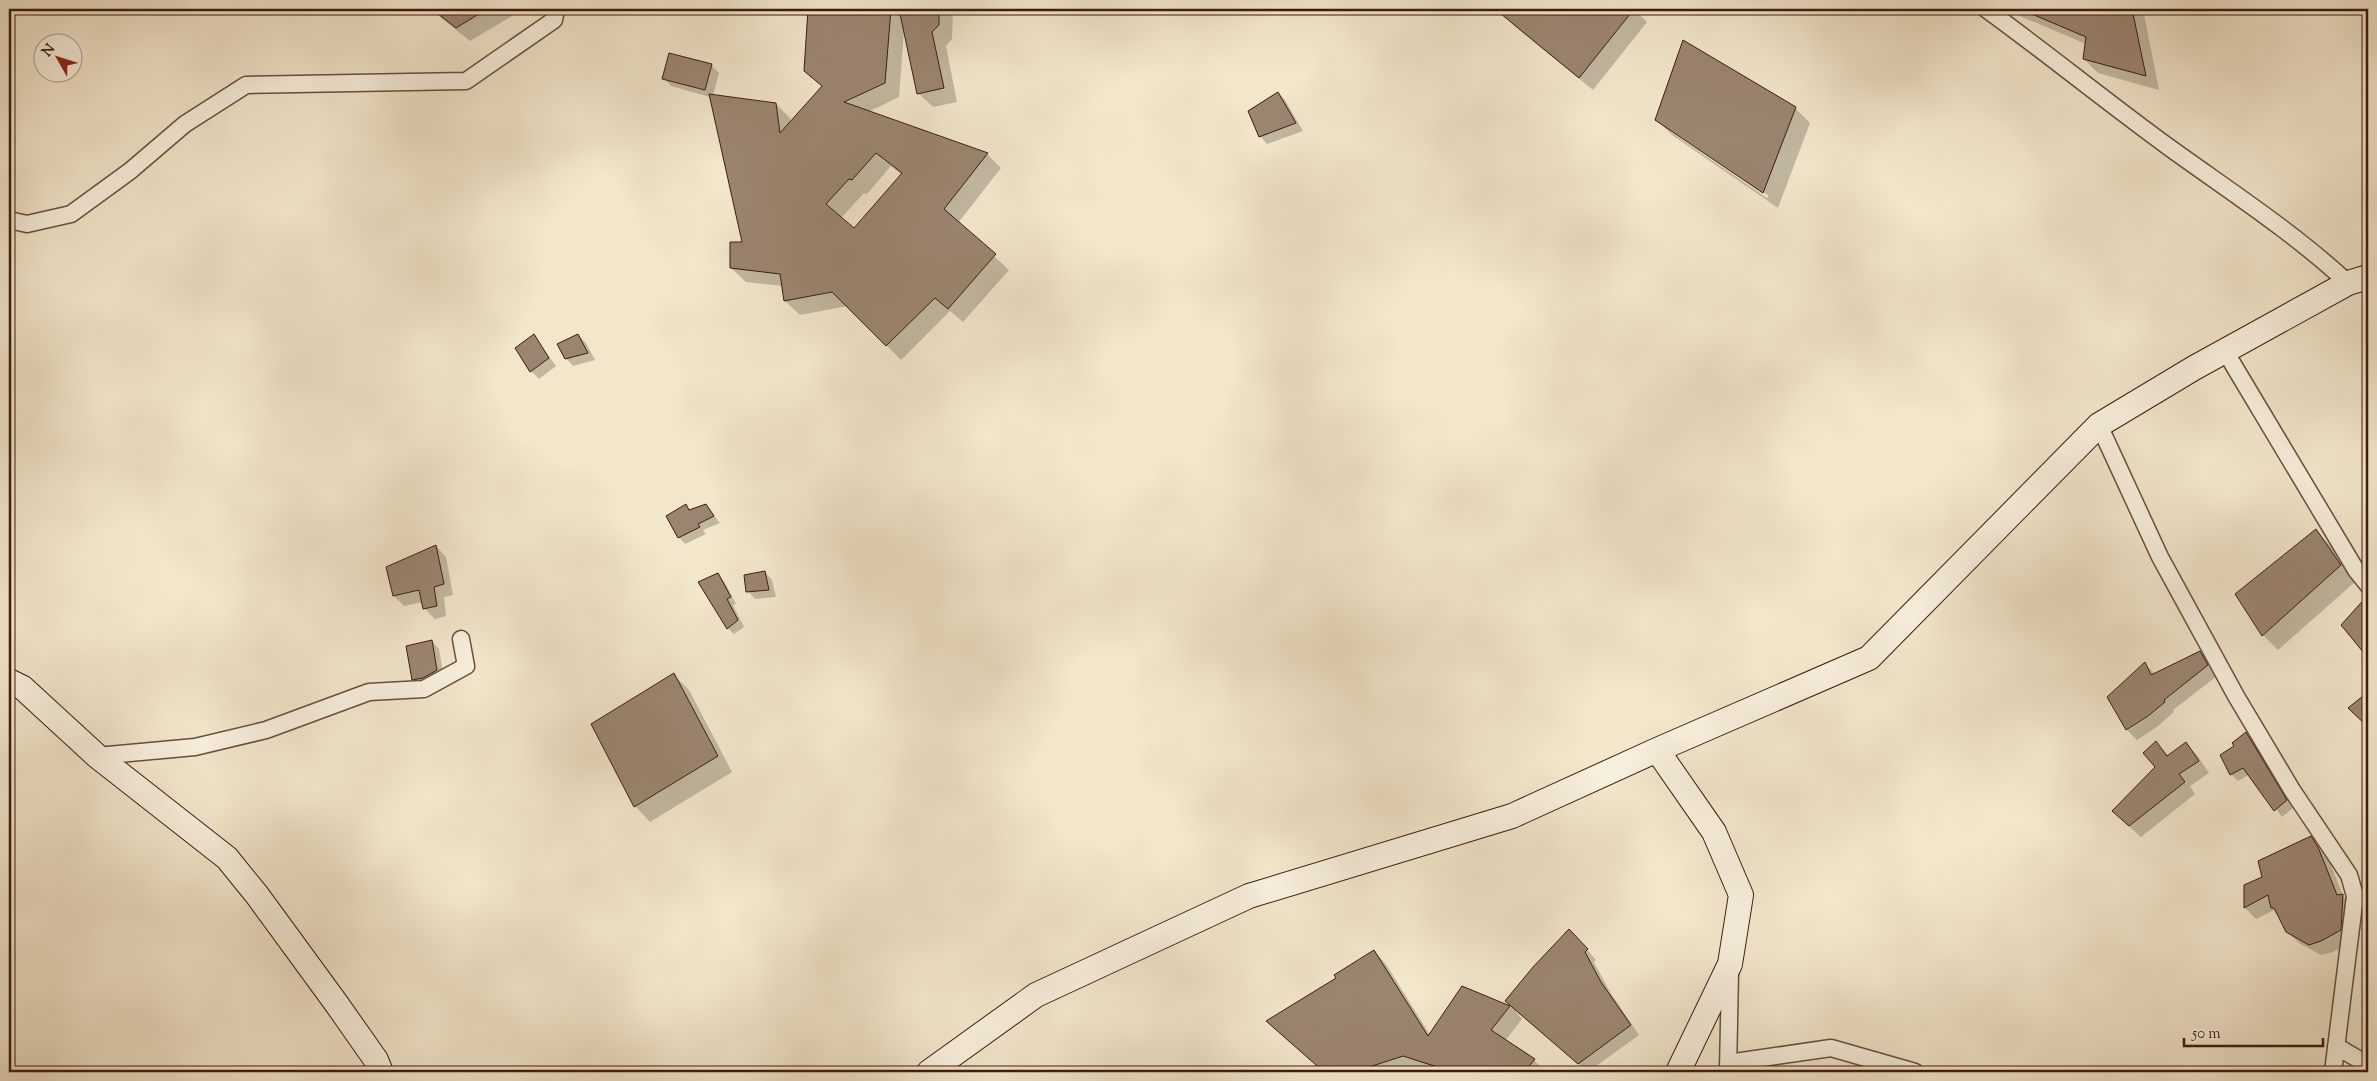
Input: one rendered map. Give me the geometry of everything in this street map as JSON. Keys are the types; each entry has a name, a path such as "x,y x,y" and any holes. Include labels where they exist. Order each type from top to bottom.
{"street":[{"path":"9,220 27,224 71,214 130,171 185,124 246,85 466,81 554,20 556,9"},
{"path":"929,1072 1036,995 1249,896 1512,816 1657,750 1869,658 2099,426 2225,351 2358,280 2116,108 2074,73 1986,9"},
{"path":"2225,351 2356,570 2368,585"},
{"path":"2099,426 2160,557 2231,688 2292,790 2349,875 2355,896 2333,1072"},
{"path":"96,756 195,747 266,730 369,692 424,689 466,666 461,639"},
{"path":"9,681 23,688 96,756 227,858 257,895 336,1003 376,1060 381,1072"},
{"path":"1657,750 1714,832 1741,895 1730,964 1728,1068 1831,1048 1914,1072"},
{"path":"1678,1072 1730,964"},
{"path":"2336,1046 2368,1065"}],"building":[{"path":"432,9 487,9 456,28"},
{"path":"808,9 891,9 885,83 844,102 988,153 944,209 996,254 948,309 935,298 886,346 832,292 784,301 780,274 730,268 730,242 742,242 709,94 776,103 780,133 822,86 804,71","holes":["876,153 902,173 854,228 826,204 849,179 852,180"]},
{"path":"899,9 939,9 939,25 932,32 944,88 917,94"},
{"path":"1495,9 1634,9 1579,78"},
{"path":"2020,9 2132,9 2146,76 2083,59 2086,37"},
{"path":"1683,40 1796,107 1763,193 1655,120"},
{"path":"669,53 712,64 705,90 662,79"},
{"path":"1278,92 1296,123 1259,137 1248,111"},
{"path":"534,334 549,358 530,372 515,348"},
{"path":"578,334 588,353 565,359 557,344"},
{"path":"686,504 689,510 706,504 714,516 698,524 700,527 678,538 666,516"},
{"path":"2316,529 2341,565 2262,636 2235,594"},
{"path":"436,545 444,584 434,587 437,606 423,609 419,590 393,596 386,567"},
{"path":"765,571 769,590 746,592 744,575"},
{"path":"718,573 731,597 727,599 738,620 727,629 698,582"},
{"path":"2368,595 2368,658 2341,625"},
{"path":"432,640 437,670 423,678 412,680 406,646"},
{"path":"2200,651 2208,665 2164,700 2165,702 2148,716 2126,730 2107,697 2145,662 2151,675"},
{"path":"674,673 718,756 634,807 591,724"},
{"path":"2368,692 2368,727 2348,708"},
{"path":"2246,732 2287,800 2274,811 2243,768 2230,775 2220,755 2234,746 2232,743"},
{"path":"2156,741 2167,756 2186,742 2199,761 2179,774 2185,782 2129,826 2112,811 2155,767 2143,753"},
{"path":"2311,836 2318,847 2337,895 2343,894 2341,930 2309,945 2286,932 2274,908 2271,908 2268,895 2244,908 2244,885 2262,877 2258,861"},
{"path":"1569,929 1588,949 1585,952 1601,982 1631,1025 1578,1064 1505,1001 1533,967"},
{"path":"1374,950 1428,1036 1462,986 1510,1006 1491,1030 1535,1059 1524,1072 1453,1072 1403,1056 1354,1072 1324,1072 1266,1021 1336,978 1334,975"}]}
